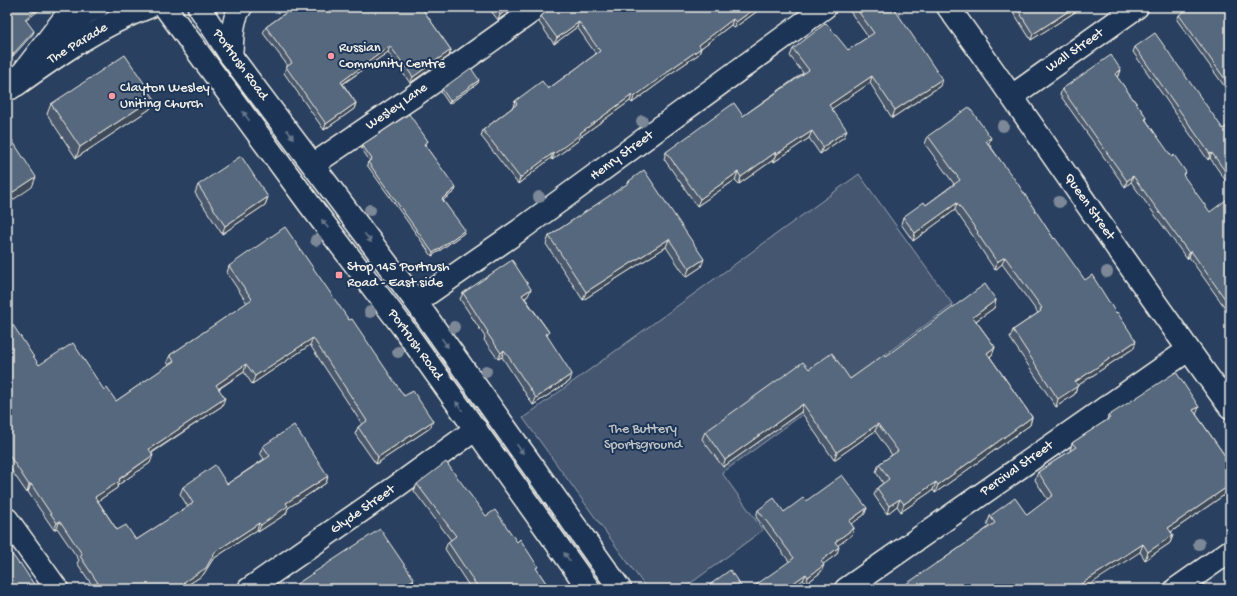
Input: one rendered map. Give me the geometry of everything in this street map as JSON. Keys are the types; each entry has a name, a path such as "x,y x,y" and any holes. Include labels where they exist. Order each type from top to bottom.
{"main road":[{"path":"9,90 73,7"},
{"name":"The Parade","path":"9,90 62,34 85,13 96,7"},
{"name":"The Parade","path":"9,90 66,50 107,26 149,7"},
{"name":"Portrush Road","path":"166,7 310,205 402,326 589,589"},
{"name":"Portrush Road","path":"199,7 231,56 314,164 416,302 620,589"},
{"path":"231,56 234,26 237,13 241,7"},
{"name":"Wesley Lane","path":"314,164 390,113 538,7"},
{"name":"Henry Street","path":"416,302 526,226 825,7"},
{"name":"Queen Street","path":"948,7 1012,96 1188,350 1230,407"},
{"name":"Wall Street","path":"1012,96 1137,7"},
{"name":"Percival Street","path":"846,589 1188,350"},
{"name":"Glyde Street","path":"249,589 476,430"},
{"path":"7,519 57,589"},
{"path":"1176,589 1230,551"}],"green space":[{"name":"The Buttery Sportsground","path":"859,174 953,305 722,473 763,530 683,589 647,589 523,418"}],"building":[{"path":"7,7 37,7 38,9 25,19 34,31 14,53 7,58"},
{"path":"294,7 421,7 451,50 413,77 390,46 341,82 356,103 326,124 286,67 292,63 266,27"},
{"path":"495,7 511,7 500,15"},
{"path":"551,7 757,7 736,22 733,19 699,45 701,48 634,97 632,95 520,178 483,130 517,104 515,101 542,81 548,89 600,51 579,22 557,38 541,16"},
{"path":"855,7 893,7 942,79 895,110 872,76 829,105 847,130 823,147 812,131 777,154 776,152 741,177 738,172 700,199 666,152 734,103 743,116 809,70 793,49 826,23 848,50 874,33"},
{"path":"1016,7 1075,7 1033,34"},
{"path":"1191,7 1230,7 1230,86 1179,15"},
{"path":"1155,33 1223,129 1230,124 1230,178 1212,153 1210,154 1135,47"},
{"path":"125,55 154,98 80,147 51,104"},
{"path":"1111,55 1121,70 1115,74 1147,118 1145,119 1172,157 1174,155 1186,172 1183,175 1210,212 1230,197 1230,302 1228,303 1191,251 1189,253 1133,176 1127,181 1062,89"},
{"path":"471,68 479,80 450,101 442,89"},
{"path":"969,107 991,138 986,141 1018,184 1054,239 1055,238 1085,280 1092,275 1136,341 1075,382 1078,386 1058,399 1013,330 1041,311 1040,309 1042,308 1005,257 997,262 957,203 915,233 903,217 924,202 926,205 960,180 928,136"},
{"path":"409,114 428,141 424,144 456,188 442,199 465,230 433,253 368,162 372,159 362,145"},
{"path":"10,137 36,177 7,196 7,139"},
{"path":"241,156 268,197 225,226 198,185"},
{"path":"644,170 704,259 689,269 669,239 586,292 549,236 630,182 629,181"},
{"path":"285,227 349,320 352,319 404,396 413,391 433,421 378,457 358,427 367,421 313,338 255,376 246,364 216,385 225,398 149,449 153,455 119,479 120,481 95,497 117,530 126,525 136,540 193,503 183,487 215,465 227,484 270,456 263,446 294,425 328,476 286,503 288,506 261,525 259,523 215,552 206,568 176,589 98,589 95,585 98,583 80,556 82,554 60,521 57,523 31,484 29,485 7,452 7,329 13,325 39,365 73,343 104,390 107,388 116,401 174,361 170,355 252,299 229,266"},
{"path":"512,260 531,289 522,295 549,332 546,334 572,374 536,398 504,350 501,353 487,333 488,332 463,293"},
{"path":"985,284 996,300 973,317 995,347 987,353 1032,417 938,485 936,482 904,504 900,499 889,506 877,488 889,479 879,464 898,451 878,424 837,452 803,404 725,460 705,432 803,362 809,369 832,353 850,379 885,354 886,356"},
{"path":"1176,372 1199,407 1193,410 1230,463 1230,485 1168,528 1173,535 1148,552 1143,544 1078,586 1080,589 899,589 995,523 990,516 1015,498 1027,515 1053,495 1038,472 1076,447 1072,443 1110,418 1108,416"},
{"path":"446,462 486,516 495,510 517,542 520,539 538,567 536,568 550,589 479,589 448,542 456,536 417,484"},
{"path":"842,475 867,508 849,521 854,528 835,542 839,547 821,561 824,565 808,577 806,574 785,589 750,589 794,558 758,510 774,498 784,512 803,498 806,501"},
{"path":"380,529 414,579 399,589 289,589"},
{"path":"7,547 19,564 20,563 37,589 7,589"},
{"path":"730,570 743,589 704,589"}],"place":[{"name":"Russian Community Centre","path":"331,56"},
{"name":"Clayton Wesley Uniting Church","path":"112,96"},
{"name":"Stop 145 Portrush Road - East side","path":"339,275"}]}
